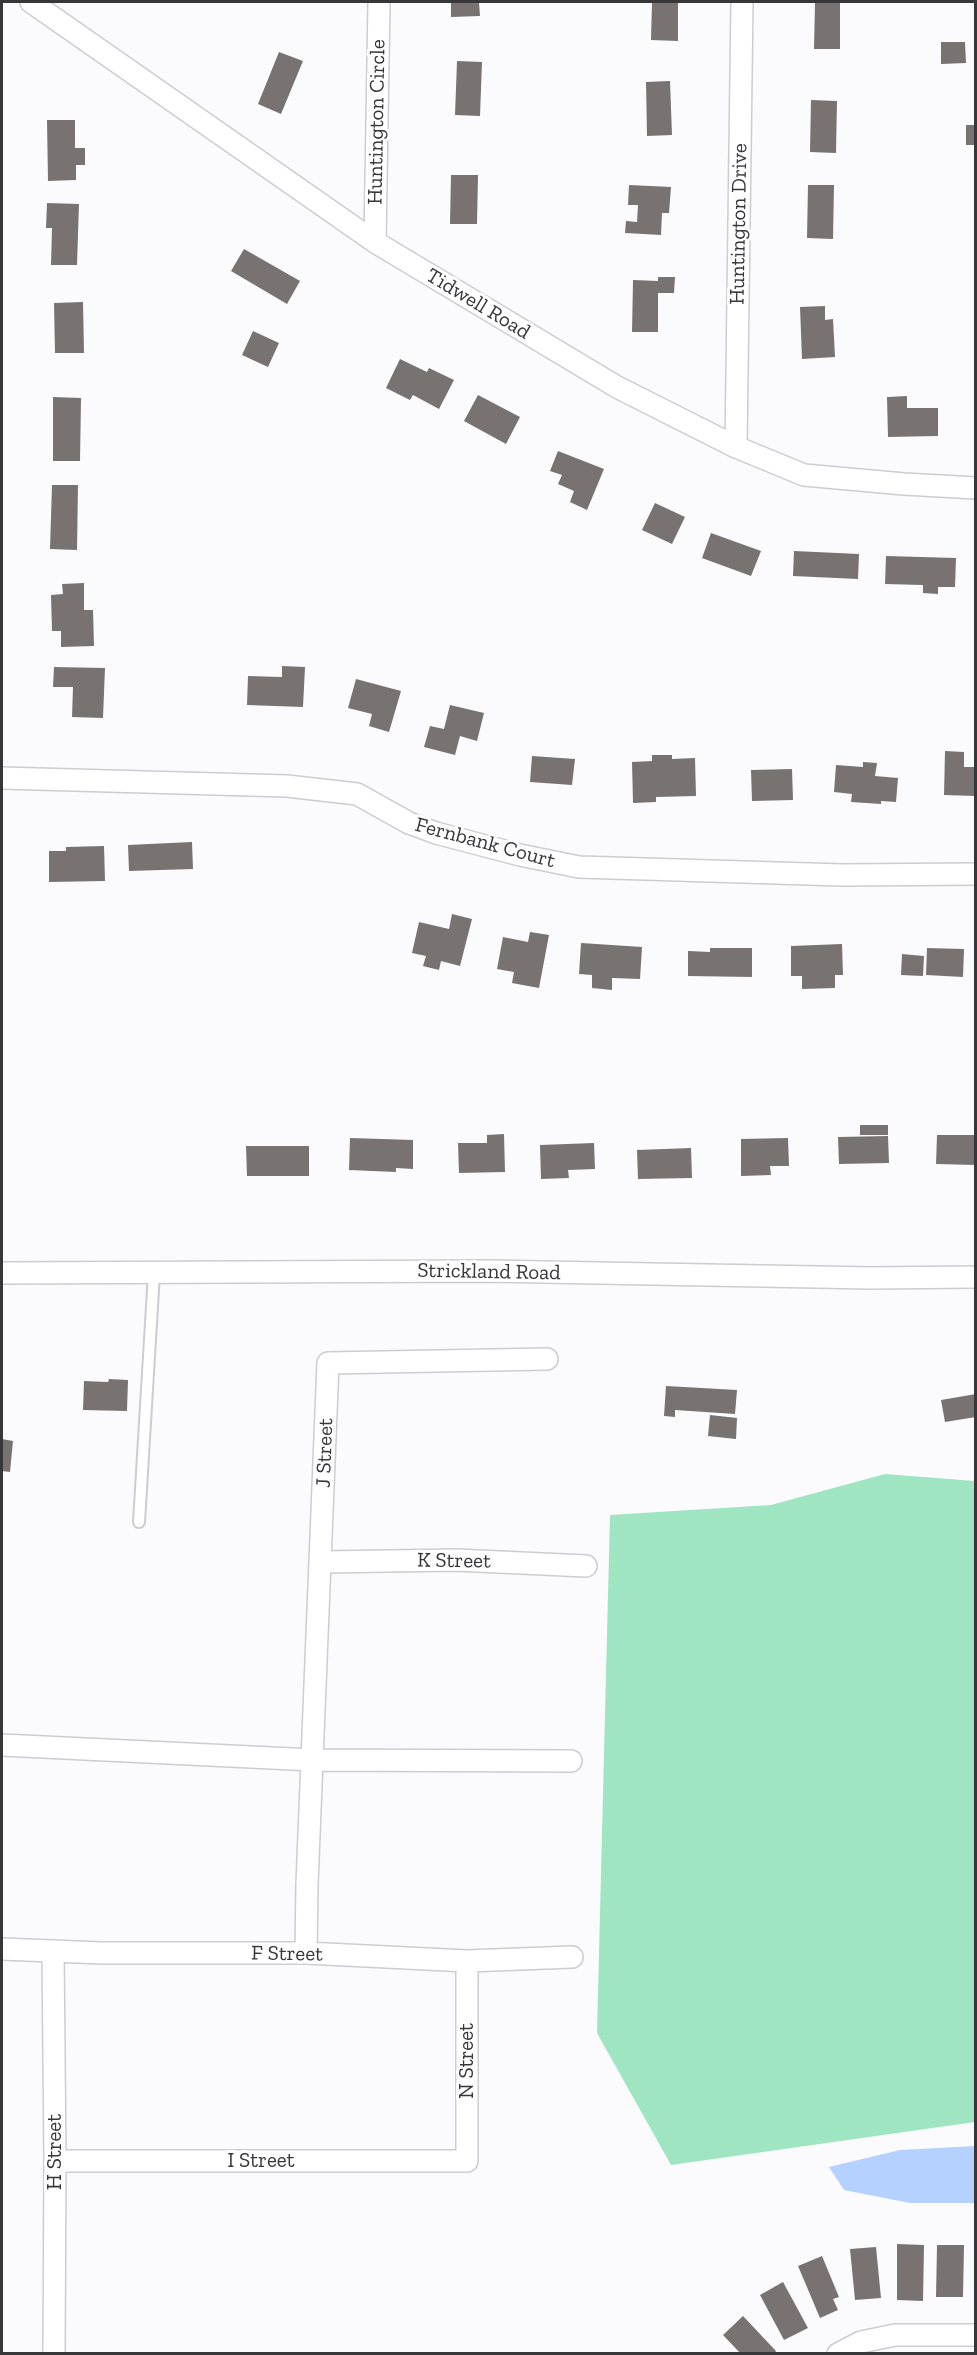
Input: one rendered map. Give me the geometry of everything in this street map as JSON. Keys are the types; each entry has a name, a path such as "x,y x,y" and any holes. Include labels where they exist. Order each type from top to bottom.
{"street":[{"name":"Tidwell Road","path":"31,2 375,242 607,381 736,447 804,475 975,488"},
{"name":"Huntington Circle","path":"375,242 379,2"},
{"name":"Huntington Drive","path":"736,447 742,2"},
{"name":"Fernbank Court","path":"2,778 287,786 357,794 409,823 436,833 520,855 579,867 842,875 975,874"},
{"name":"Strickland Road","path":"2,1273 489,1271 871,1278 975,1277"},
{"name":"J Street","path":"313,1760 328,1364 547,1359"},
{"name":"K Street","path":"322,1562 456,1560 586,1566"},
{"path":"2,1745 313,1760 571,1761"},
{"path":"306,1953 313,1760"},
{"name":"F Street","path":"2,1949 102,1953 306,1953 466,1961 572,1957"},
{"name":"H Street","path":"53,1951 54,2354"},
{"name":"N Street","path":"466,1961 466,2161"},
{"name":"I Street","path":"55,2161 466,2161"},
{"path":"838,2354 861,2342 895,2335 975,2335"}],"lane":[{"path":"139,1522 154,1273"}],"green space":[{"path":"885,1474 975,1481 975,2122 671,2165 597,2033 610,1515 771,1505"}],"water":[{"path":"975,2146 975,2203 910,2203 844,2190 829,2167 900,2150"}],"building":[{"path":"451,2 479,2 480,16 451,17"},
{"path":"652,2 678,2 678,41 651,40"},
{"path":"815,2 840,2 840,49 814,49"},
{"path":"941,42 965,42 966,63 941,64"},
{"path":"279,52 303,61 281,114 258,104"},
{"path":"457,61 482,62 480,116 455,115"},
{"path":"670,81 672,135 647,136 646,82"},
{"path":"811,100 837,101 836,153 810,152"},
{"path":"47,120 75,120 75,148 85,148 85,165 76,165 76,180 48,181"},
{"path":"966,125 976,125 976,145 966,145"},
{"path":"451,175 478,175 477,224 450,224"},
{"path":"629,185 671,187 669,213 662,213 661,235 625,233 626,221 637,222 638,205 628,205"},
{"path":"808,185 834,185 833,239 807,238"},
{"path":"47,203 79,204 77,265 51,265 52,228 46,228"},
{"path":"244,249 300,281 287,304 231,271"},
{"path":"658,277 675,277 674,293 658,293 658,332 632,332 633,280 658,281"},
{"path":"83,302 84,353 55,353 54,303"},
{"path":"825,306 825,320 833,319 835,357 802,359 800,307"},
{"path":"253,331 279,343 268,367 242,355"},
{"path":"400,359 427,372 429,368 454,380 439,409 413,395 410,400 386,388"},
{"path":"478,395 520,417 506,444 464,421"},
{"path":"907,396 907,408 938,408 938,436 888,437 887,397"},
{"path":"53,397 81,398 80,461 53,461"},
{"path":"558,451 604,469 587,510 570,502 574,491 558,484 562,475 550,471"},
{"path":"52,485 78,485 77,550 50,549"},
{"path":"655,503 685,517 672,544 642,530"},
{"path":"711,533 761,551 751,576 702,558"},
{"path":"794,551 859,554 858,579 793,576"},
{"path":"886,556 956,558 955,587 938,587 938,594 923,593 923,585 885,584"},
{"path":"84,583 84,610 93,610 94,646 61,647 61,631 52,631 51,595 63,594 62,584"},
{"path":"282,666 305,667 303,707 247,705 248,676 282,677"},
{"path":"54,667 105,668 103,718 72,717 73,687 53,687"},
{"path":"356,679 401,691 389,732 369,726 372,714 348,708"},
{"path":"450,705 484,713 477,741 460,736 455,755 424,747 430,726 444,729"},
{"path":"945,751 964,752 964,767 976,767 976,796 944,795"},
{"path":"652,755 672,755 672,759 695,758 696,796 656,797 656,802 633,803 632,762 652,761"},
{"path":"532,756 575,759 572,785 530,782"},
{"path":"863,762 877,763 875,776 898,778 896,802 881,801 881,804 851,802 852,794 834,792 836,765 863,767"},
{"path":"792,769 793,800 752,801 751,770"},
{"path":"192,842 193,869 129,871 128,845"},
{"path":"104,846 105,881 49,882 49,851 66,851 66,847"},
{"path":"452,914 472,919 460,966 441,961 439,970 423,966 426,956 412,953 419,922 449,929"},
{"path":"530,932 549,935 539,988 512,983 514,972 497,969 503,937 528,942"},
{"path":"581,943 642,947 640,979 612,978 612,990 592,988 592,975 579,974"},
{"path":"842,944 843,975 835,975 835,988 802,989 802,976 791,976 791,946"},
{"path":"710,948 752,948 752,977 688,976 688,951 710,952"},
{"path":"927,948 964,949 963,977 926,975"},
{"path":"902,954 924,956 923,976 901,975"},
{"path":"860,1125 888,1125 888,1135 860,1135"},
{"path":"504,1134 505,1172 459,1173 458,1143 487,1143 487,1135"},
{"path":"937,1135 976,1135 976,1165 936,1164"},
{"path":"888,1136 889,1163 839,1164 838,1137"},
{"path":"350,1138 413,1140 413,1169 396,1168 396,1172 349,1170"},
{"path":"788,1138 789,1166 770,1166 771,1175 741,1176 741,1139"},
{"path":"594,1143 595,1169 568,1170 569,1178 541,1179 540,1145"},
{"path":"246,1146 309,1146 309,1176 247,1176"},
{"path":"691,1148 692,1178 638,1179 637,1150"},
{"path":"109,1379 128,1380 127,1411 83,1410 84,1381 108,1382"},
{"path":"666,1386 737,1390 735,1414 675,1410 675,1417 664,1416"},
{"path":"976,1394 976,1417 945,1422 941,1400"},
{"path":"710,1415 737,1418 736,1439 708,1436"},
{"path":"2,1439 13,1441 10,1472 2,1471"},
{"path":"897,2244 924,2245 923,2301 897,2300"},
{"path":"937,2245 964,2245 963,2297 936,2297"},
{"path":"876,2247 881,2298 855,2300 850,2249"},
{"path":"822,2256 839,2297 833,2299 838,2310 820,2318 798,2266"},
{"path":"783,2282 808,2328 784,2340 760,2295"},
{"path":"743,2316 776,2351 774,2354 741,2354 723,2335"}]}
